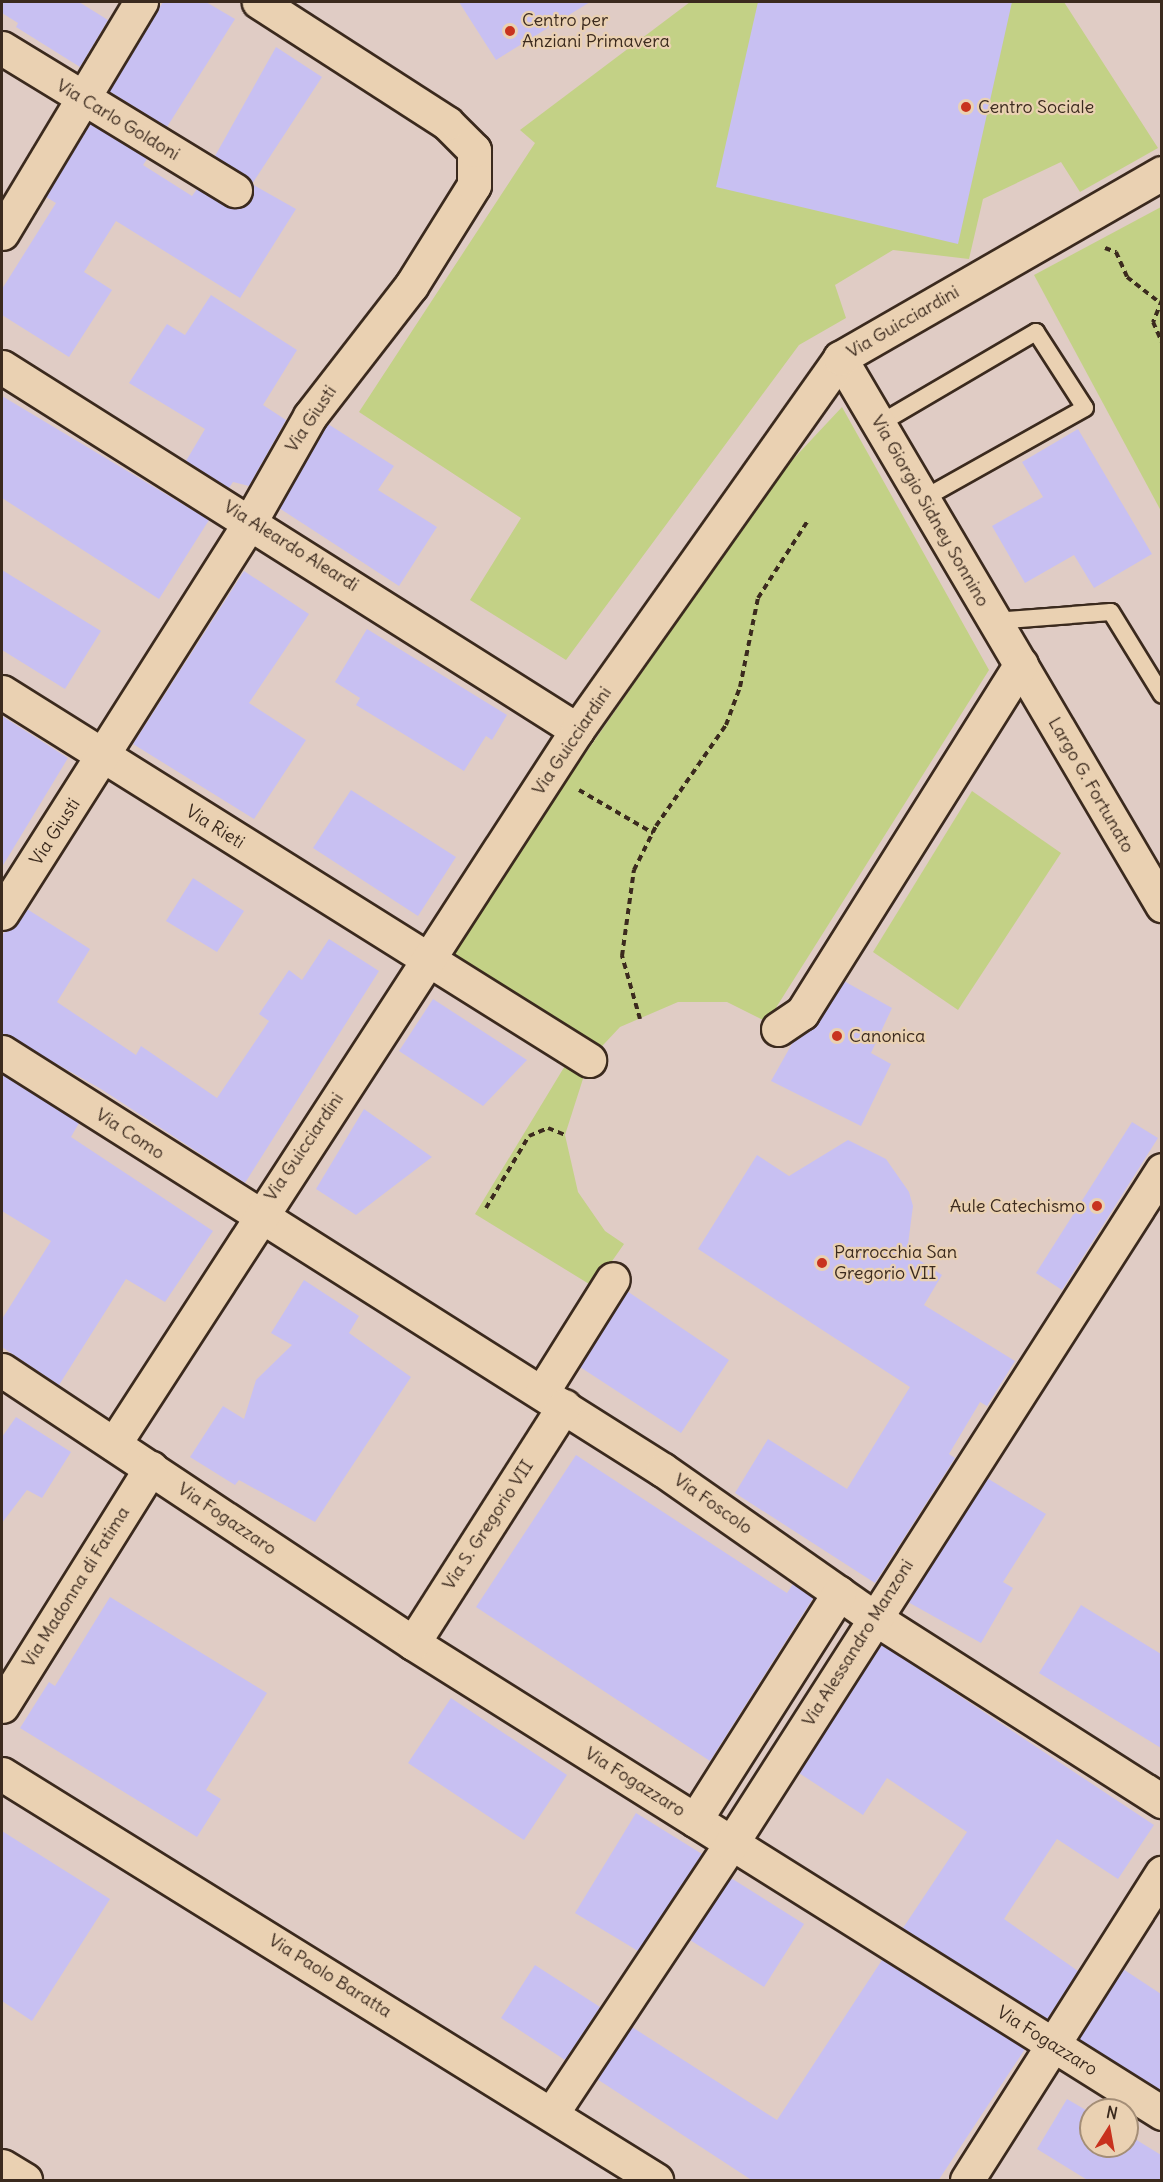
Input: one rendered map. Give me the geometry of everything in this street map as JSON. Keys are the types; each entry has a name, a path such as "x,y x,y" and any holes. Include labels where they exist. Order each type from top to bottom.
{"street":[{"path":"2,233 141,2"},
{"name":"Via Giusti","path":"2,913 103,757 251,520 310,416 411,286 474,185 474,150 447,123 259,2"},
{"name":"Via Carlo Goldoni","path":"2,48 82,99 236,190"},
{"name":"Via Guicciardini","path":"114,1444 258,1216 578,730 840,358 1161,174"},
{"name":"Via Giorgio Sidney Sonnino","path":"840,358 1021,664"},
{"name":"Via Aleardo Aleardi","path":"2,367 251,520 578,730"},
{"path":"778,1029 802,1013 1021,664"},
{"name":"Largo G. Fortunato","path":"1021,664 1161,905"},
{"name":"Via Rieti","path":"2,692 589,1060"},
{"name":"Via Como","path":"2,1052 258,1216"},
{"name":"Via Alessandro Manzoni","path":"552,2113 731,1844 873,1617 1161,1170"},
{"name":"Via Foscolo","path":"258,1216 553,1399 873,1617 1161,1801"},
{"name":"Via S. Gregorio VII","path":"413,1643 553,1399 613,1280"},
{"name":"Via Fogazzaro","path":"2,1370 114,1444 144,1477 413,1643 1161,2113"},
{"name":"Via Madonna di Fatima","path":"2,1706 144,1477"},
{"path":"695,1820 839,1593"},
{"name":"Via Paolo Baratta","path":"2,1774 552,2113 656,2181"},
{"path":"967,2181 1055,2045 1161,1872"},
{"path":"2,2166 25,2181"}],"lane":[{"path":"879,424 1036,332 1085,408 923,499"},
{"path":"994,621 1111,612 1161,695"}],"path":[{"path":"1073,225 1094,243 1116,252 1126,277 1160,301 1153,322 1161,342"},
{"path":"640,1019 622,956 634,870 652,833 726,725 740,687 758,598 809,519"},
{"path":"550,773 652,833"},
{"path":"486,1208 529,1136 548,1128 565,1135"}],"green space":[{"path":"690,2 1064,2 1158,148 1080,192 1061,162 983,199 969,259 893,250 835,285 846,318 799,345 566,660 470,600 521,518 359,412 535,143 520,130"},
{"path":"1161,207 1161,511 1034,275"},
{"path":"842,407 989,670 767,1022 727,1002 678,1002 620,1027 589,1060 565,1135 578,1192 605,1231 624,1244 594,1287 475,1214 580,1041 443,958 783,470"},
{"path":"972,791 1061,853 958,1010 873,952"}],"building":[{"path":"2,2 79,2 108,20 80,67 16,27 18,23 2,13"},
{"path":"163,2 206,2 235,19 167,127 109,91"},
{"name":"Centro per Anziani Primavera","path":"459,2 590,2 496,60"},
{"name":"Centro Sociale","path":"758,2 1012,2 958,244 716,187"},
{"path":"276,47 322,77 252,184 296,209 240,298 116,221 84,272 112,290 69,357 2,315 2,289 56,203 46,197 90,123 147,159 143,165 192,196 197,189 234,209 251,200 251,181 215,156"},
{"path":"211,295 297,350 263,405 286,420 249,486 233,482 229,488 186,461 205,429 129,383 167,324 185,335"},
{"path":"2,396 209,520 159,599 2,498"},
{"path":"328,424 394,466 378,490 437,527 399,586 279,508"},
{"path":"1078,429 1152,554 1094,588 1074,555 1025,583 992,526 1043,497 1022,462"},
{"path":"2,570 101,631 65,689 2,650"},
{"path":"244,571 309,614 249,703 306,740 254,819 133,744"},
{"path":"367,629 507,715 492,740 486,736 464,771 356,705 360,698 335,682"},
{"path":"2,716 68,758 2,867"},
{"path":"351,790 456,857 418,916 313,848"},
{"path":"193,878 244,911 217,952 166,921"},
{"path":"27,909 90,949 57,1002 136,1055 141,1046 217,1098 269,1021 259,1014 289,970 302,980 329,939 379,971 245,1183 101,1089 2,1033 2,935"},
{"name":"Canonica","path":"844,981 892,1008 871,1053 891,1064 861,1126 771,1081 793,1042 818,1023"},
{"path":"433,999 527,1060 483,1106 399,1051"},
{"path":"2,1074 79,1123 71,1137 213,1231 165,1302 126,1279 59,1385 2,1347 2,1319 51,1241 2,1211"},
{"path":"364,1109 432,1157 356,1215 316,1189"},
{"name":"Aule Catechismo","path":"1132,1122 1158,1138 1062,1290 1036,1273"},
{"path":"848,1140 886,1159 909,1192 913,1206 907,1252 942,1275 924,1305 1015,1361 987,1406 980,1402 949,1454 955,1458 875,1583 735,1493 768,1439 847,1489 910,1387 698,1249 757,1155 789,1176"},
{"path":"304,1280 359,1316 349,1333 411,1377 315,1522 239,1480 235,1485 190,1457 223,1406 244,1419 256,1380 292,1345 271,1333"},
{"path":"627,1291 729,1360 681,1433 580,1367"},
{"path":"16,1417 71,1452 42,1498 27,1490 2,1523 2,1437"},
{"path":"576,1455 787,1593 793,1584 813,1598 710,1761 476,1607"},
{"path":"987,1478 1046,1514 1003,1582 1013,1588 981,1643 908,1602"},
{"path":"110,1597 267,1693 206,1790 221,1799 197,1837 20,1728 49,1682 55,1686"},
{"path":"1081,1605 1161,1654 1161,1748 1039,1673"},
{"path":"881,1644 1154,1825 1118,1879 1057,1839 1004,1919 1078,1971 1047,2019 903,1928 967,1832 887,1778 863,1815 799,1773"},
{"path":"451,1698 567,1775 524,1840 408,1763"},
{"path":"636,1813 702,1854 638,1951 575,1913"},
{"path":"2,1831 110,1899 32,2021 2,2001"},
{"path":"731,1878 804,1924 764,1987 690,1940"},
{"path":"882,1960 1025,2049 938,2181 753,2181 597,2079 632,2027 777,2120"},
{"path":"535,1965 600,2007 565,2060 501,2018"},
{"path":"1123,1969 1161,1994 1161,2091 1079,2039"},
{"path":"1067,2099 1079,2106 1079,2158 1139,2158 1139,2141 1161,2155 1161,2181 1089,2181 1037,2149"}],"place":[{"name":"Centro per Anziani Primavera","path":"510,31"},
{"name":"Centro Sociale","path":"966,107"},
{"name":"Canonica","path":"837,1036"},
{"name":"Aule Catechismo","path":"1097,1206"},
{"name":"Parrocchia San Gregorio VII","path":"822,1263"}]}
